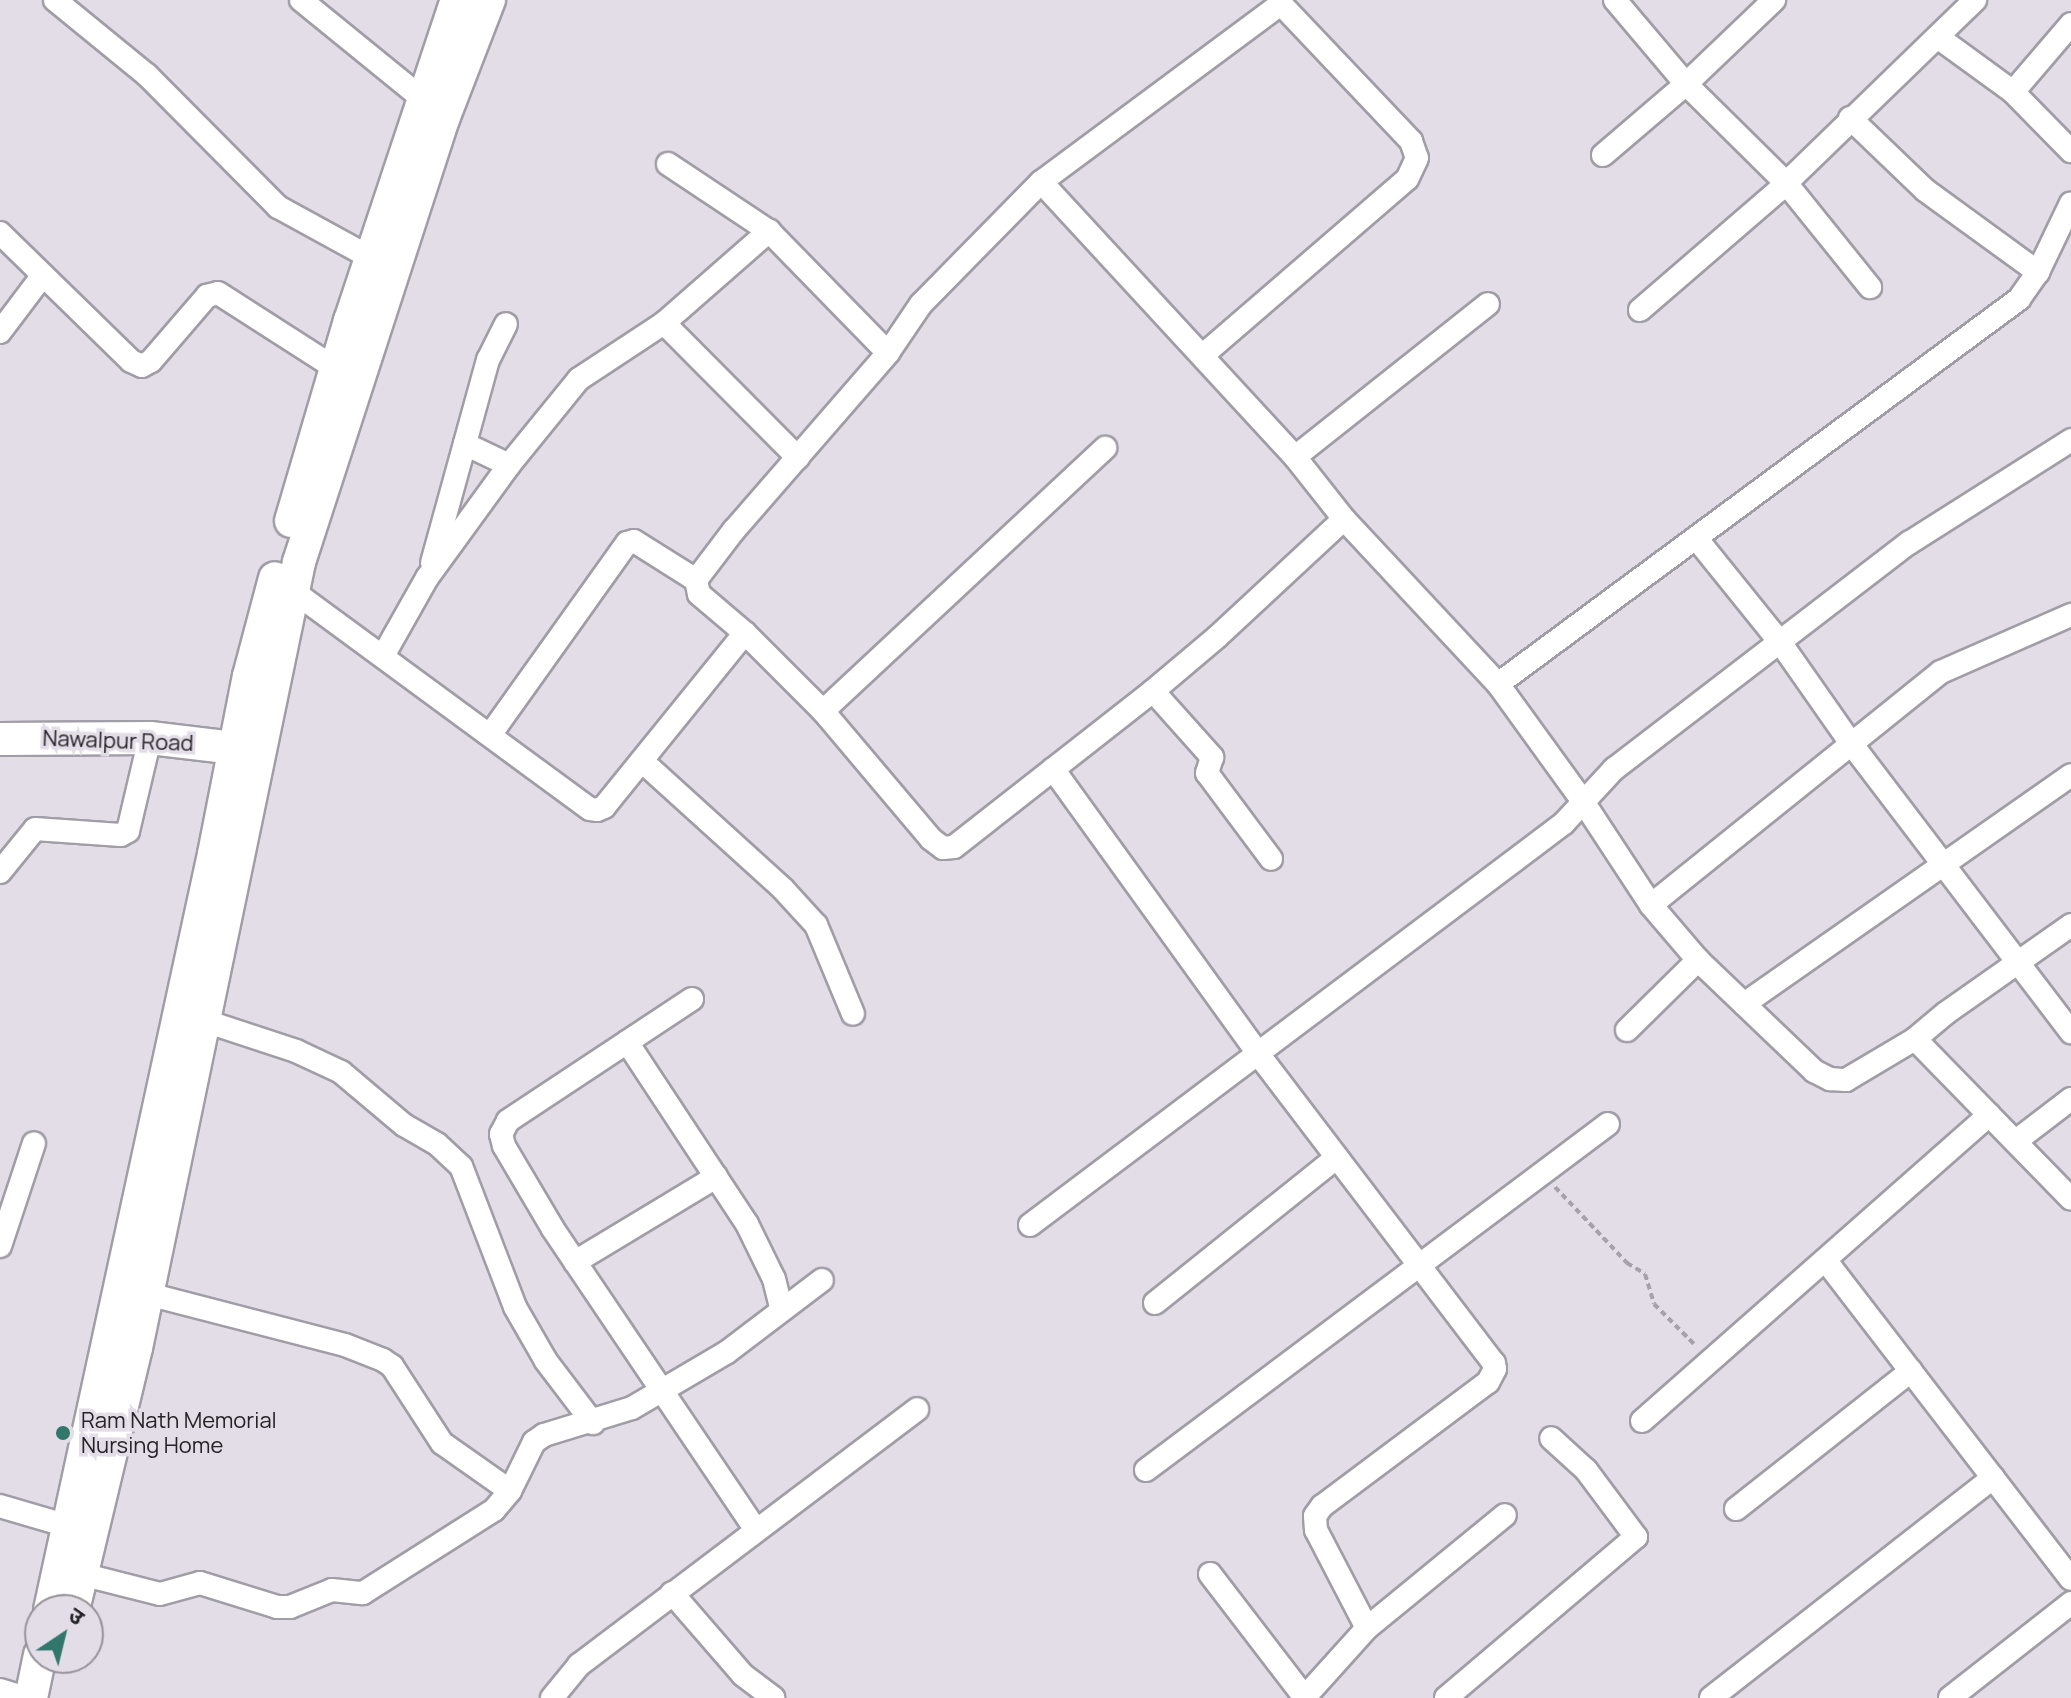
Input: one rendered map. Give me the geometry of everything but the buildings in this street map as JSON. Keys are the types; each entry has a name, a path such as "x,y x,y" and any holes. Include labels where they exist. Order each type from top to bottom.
{"street":[{"path":"55,0 147,75 278,207 371,258"},
{"path":"301,0 424,100"},
{"path":"53,1594 249,676 335,368 457,0"},
{"path":"77,1594 148,1294 293,591 443,119 489,0"},
{"path":"1615,0 1686,84 1786,183 1870,287"},
{"path":"1603,155 1686,84 1774,0"},
{"path":"1640,310 1786,183 1975,0"},
{"path":"696,580 734,530 888,353 921,304 1041,182 1283,2 1411,141 1417,158 1407,179 1203,355"},
{"path":"2013,92 2071,24"},
{"path":"1939,38 2013,92 2071,151"},
{"path":"1850,118 1925,190 2038,272"},
{"path":"668,164 769,231 888,353"},
{"path":"1041,182 1203,355 1295,457 1344,519 1498,684 1584,803 1651,905 1698,960 1814,1071 1830,1079 1846,1080 1915,1039 2071,925"},
{"path":"1498,684 2019,299 2038,272 2071,203"},
{"path":"383,656 427,578 509,465 579,379 664,323 769,231"},
{"path":"0,233 131,361 142,366 151,361 207,296 218,293 335,368"},
{"path":"0,332 43,275"},
{"path":"1295,457 1488,304"},
{"path":"664,323 798,458"},
{"path":"427,578 488,360 506,324"},
{"path":"1030,1225 1564,823 1614,769 1909,543 2071,440"},
{"path":"465,444 509,465"},
{"path":"823,711 1105,448"},
{"path":"490,735 627,543 634,541 696,580 699,594 745,633 823,711 931,839 943,848 954,847 1153,691 1217,637 1344,519"},
{"path":"1696,538 1780,642 1850,742 2071,1032"},
{"path":"293,591 590,809 597,810 604,807 745,633"},
{"path":"1651,905 1850,742 1941,672 2071,615"},
{"path":"1153,691 1212,757 1207,773 1271,859"},
{"path":"0,872 35,829 121,835 128,831 150,738"},
{"name":"Nawalpur Road","path":"0,739 150,738 235,748"},
{"path":"642,761 783,889 816,925 853,1014"},
{"path":"1053,769 1259,1055 1494,1363 1495,1369 1488,1382 1322,1506 1315,1516 1316,1530 1367,1628"},
{"path":"1744,1004 1944,867 2071,775"},
{"path":"1627,1030 1698,960"},
{"path":"692,999 508,1121 501,1134 512,1162 575,1262 756,1530"},
{"path":"205,1021 296,1051 341,1072 404,1125 437,1144 461,1166 515,1307 546,1361 593,1423"},
{"path":"1915,1039 2071,1199"},
{"path":"627,1042 716,1177 764,1257 782,1310"},
{"path":"2016,1141 2071,1099"},
{"path":"1642,1421 1989,1115"},
{"path":"1146,1470 1608,1124"},
{"path":"0,1246 34,1143"},
{"path":"1155,1303 1337,1157"},
{"path":"575,1262 716,1177"},
{"path":"1826,1261 2071,1579"},
{"path":"81,1574 160,1594 200,1583 277,1607 290,1607 332,1590 363,1593 494,1510 510,1491 534,1442 544,1435 593,1423 632,1408 661,1392 727,1352 822,1280"},
{"path":"148,1294 345,1345 383,1360 392,1366 442,1443 510,1491"},
{"path":"1736,1509 1911,1371"},
{"path":"552,1698 579,1665 917,1409"},
{"path":"1446,1698 1636,1537 1635,1531 1586,1470 1551,1438"},
{"path":"1711,1698 1993,1478"},
{"path":"0,1506 68,1526"},
{"path":"1210,1574 1305,1698 1367,1628 1505,1515"},
{"path":"672,1593 743,1675 773,1698"},
{"path":"1950,1698 2071,1603"},
{"path":"0,1690 29,1698 35,1674"},
{"path":"52,1698 57,1674"}],"path":[{"path":"1543,1174 1627,1263 1645,1274 1654,1304 1711,1361"}],"place":[{"name":"Ram Nath Memorial Nursing Home","path":"63,1433"}]}
